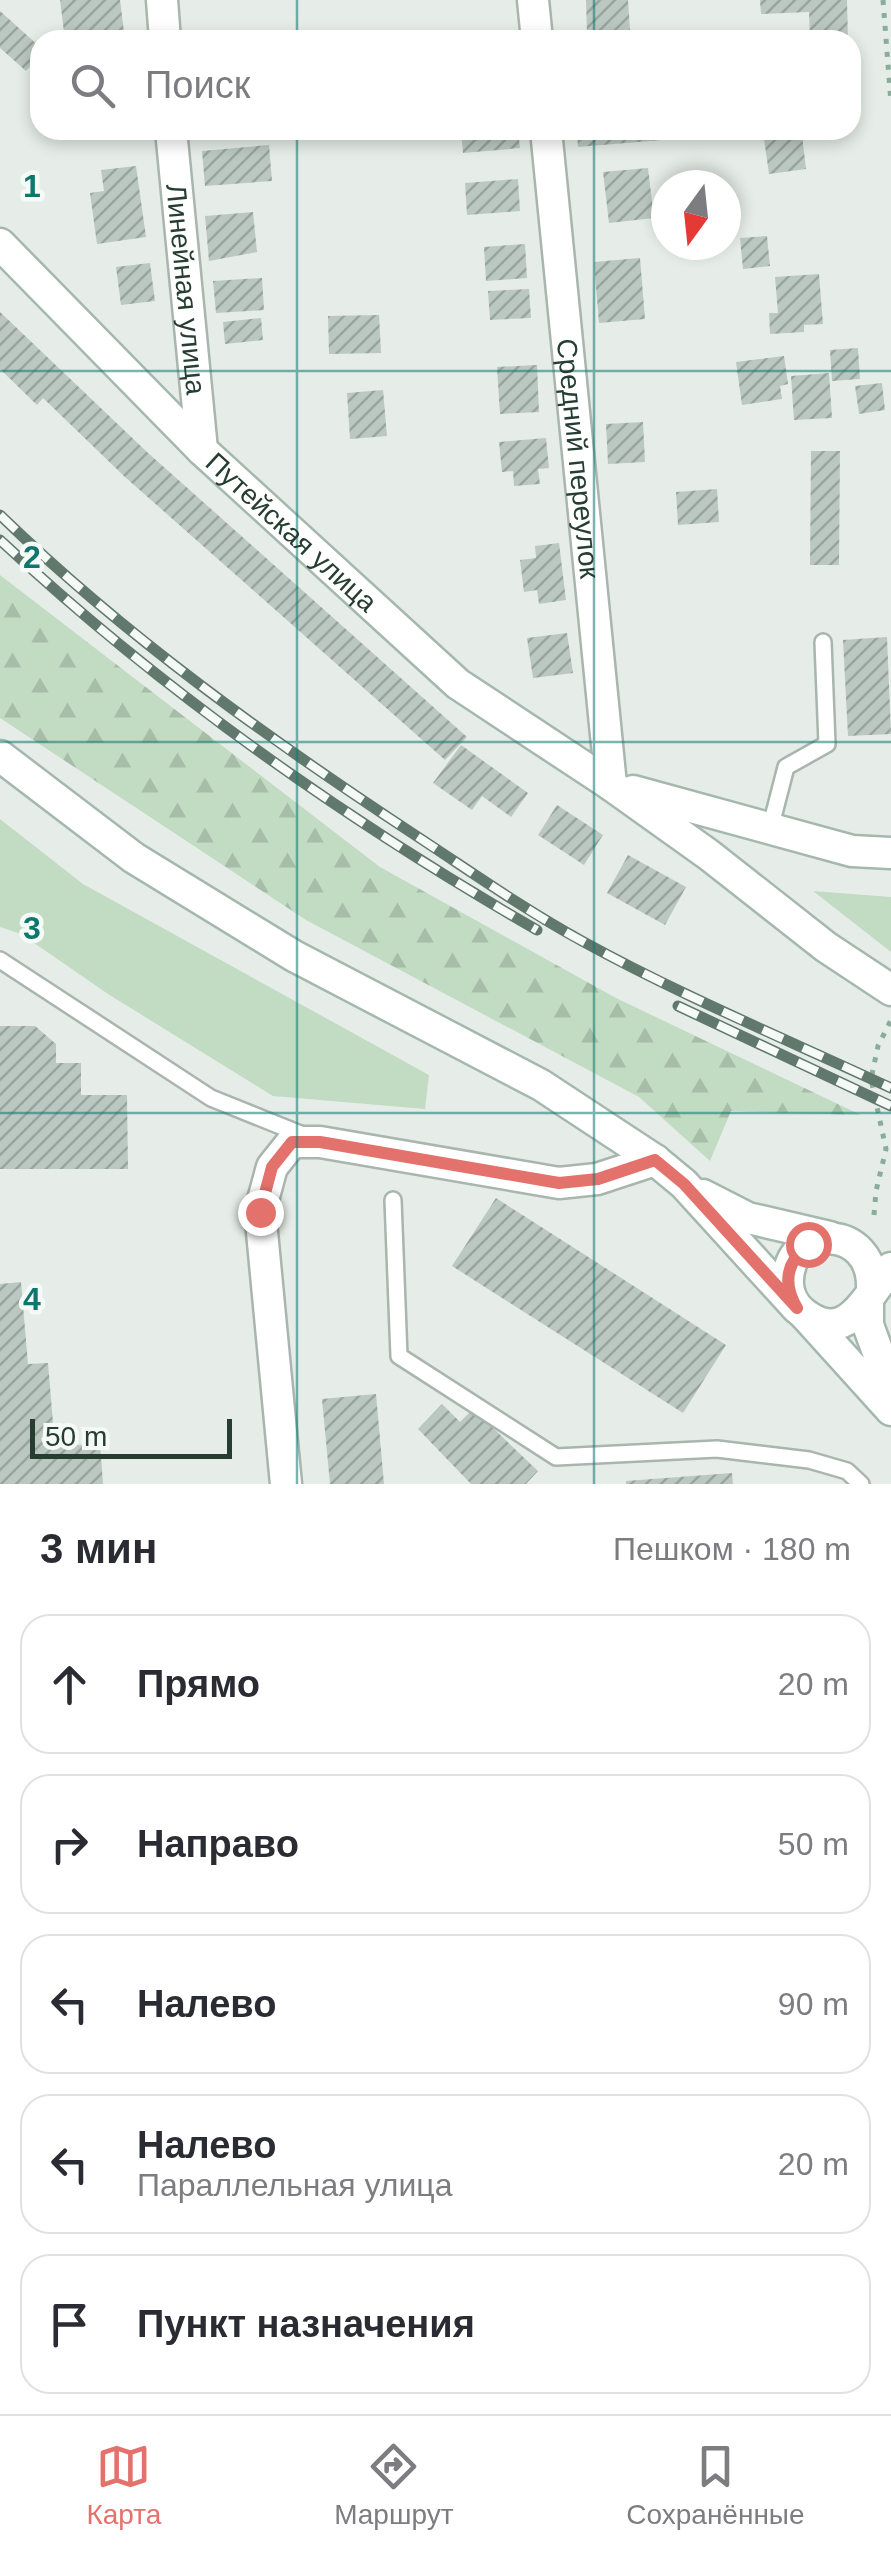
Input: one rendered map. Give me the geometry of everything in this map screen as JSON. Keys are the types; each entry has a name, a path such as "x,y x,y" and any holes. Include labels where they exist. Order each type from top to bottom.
{"main road":[{"path":"162,0 164,30"},
{"path":"532,0 535,30"},
{"name":"Линейная улица","path":"172,140 202,450"},
{"name":"Средний переулок","path":"547,140 611,785"},
{"name":"Путейская улица","path":"0,244 202,450 458,684 611,785 709,855 826,947 891,990"},
{"path":"0,756 134,858 294,956 541,1085 655,1160 684,1184 891,1410"},
{"name":"Путейская улица","path":"611,785 852,852 891,853"},
{"path":"286,1484 260,1212 272,1167 292,1142 320,1142 559,1183 598,1179 655,1160"},
{"path":"684,1184 748,1218 838,1239 891,1244"},
{"path":"877,1285 862,1310 841,1322 817,1321 801,1312 788,1285 792,1262 808,1244 838,1239 864,1253 877,1285 868,1325 891,1388"}],"lane":[{"path":"770,829 786,767 828,744 824,642"},
{"path":"0,960 211,1098 320,1142"},
{"path":"393,1200 399,1356 556,1456 717,1448 809,1460 846,1471 860,1484"}],"path":[{"path":"883,0 891,102"},
{"path":"874,1214 876,1191 889,1147 871,1079 878,1046 891,1020"}],"green space":[{"path":"0,575 380,867 616,998 861,1115 731,1111 710,1161 639,1097 306,920 0,718"},
{"path":"0,819 83,884 429,1075 425,1109 273,1096 108,994 21,934 0,927"},
{"path":"813,891 891,897 891,952"}],"building":[{"path":"60,0 120,0 124,30 64,30"},
{"path":"586,0 628,0 630,30 587,30"},
{"path":"760,0 847,0 848,30 810,30 809,12 761,14"},
{"path":"0,11 30,38 30,67 26,71 0,48"},
{"path":"462,140 519,140 520,148 463,153"},
{"path":"578,140 662,140 578,147"},
{"path":"764,140 803,140 806,169 769,174"},
{"path":"269,145 272,181 205,186 202,151"},
{"path":"136,166 146,237 97,244 90,193 104,191 101,170"},
{"path":"648,168 651,218 609,223 603,172"},
{"path":"518,179 520,211 467,215 465,183"},
{"path":"253,212 257,252 209,261 205,216"},
{"path":"767,236 770,266 743,269 741,238"},
{"path":"525,244 527,278 486,281 484,247"},
{"path":"640,258 645,319 599,323 594,262"},
{"path":"150,263 155,301 121,305 116,267"},
{"path":"819,274 823,324 804,325 804,332 770,334 769,313 778,313 775,277"},
{"path":"262,278 264,310 216,313 213,281"},
{"path":"529,289 531,318 490,320 488,291"},
{"path":"0,312 147,452 467,737 445,760 125,477 43,398 37,405 0,369"},
{"path":"379,315 381,353 329,354 328,316"},
{"path":"261,318 263,340 225,344 223,322"},
{"path":"858,348 860,379 832,381 830,350"},
{"path":"784,356 788,384 780,386 782,399 742,405 736,362"},
{"path":"537,365 539,412 500,414 497,367"},
{"path":"829,373 832,418 794,420 791,376"},
{"path":"882,383 885,410 859,414 855,386"},
{"path":"383,390 387,436 350,439 347,393"},
{"path":"643,422 645,462 608,464 606,424"},
{"path":"546,438 549,468 538,469 540,484 514,486 513,471 502,472 499,442"},
{"path":"811,451 840,451 839,565 810,565"},
{"path":"717,489 719,522 678,525 676,492"},
{"path":"559,543 566,600 539,604 537,590 524,592 520,560 536,558 535,546"},
{"path":"567,633 573,673 533,678 527,638"},
{"path":"887,637 891,734 848,736 843,640"},
{"path":"461,745 528,793 511,817 482,796 472,810 433,783"},
{"path":"557,805 603,835 584,865 538,835"},
{"path":"628,855 686,887 665,925 607,893"},
{"path":"0,1026 35,1026 56,1044 56,1063 81,1063 81,1095 127,1095 128,1169 0,1169"},
{"path":"496,1198 726,1345 683,1413 452,1266"},
{"path":"21,1282 28,1364 48,1363 55,1447 100,1443 103,1484 0,1484 0,1284"},
{"path":"376,1394 384,1484 330,1484 322,1399"},
{"path":"442,1404 460,1422 473,1409 538,1471 526,1484 471,1484 418,1429"},
{"path":"732,1473 733,1484 626,1484 626,1481"}],"railway":[{"path":"0,515 97,603 200,685 360,799 519,903 658,980 891,1088"},
{"path":"0,540 125,649 258,750 395,844 537,930"},
{"path":"678,1006 891,1106"}],"route":[{"path":"260,1212 272,1167 292,1142 320,1142 559,1183 598,1179 655,1160 684,1184 797,1308 790,1297 788,1273 808,1244"}]}
